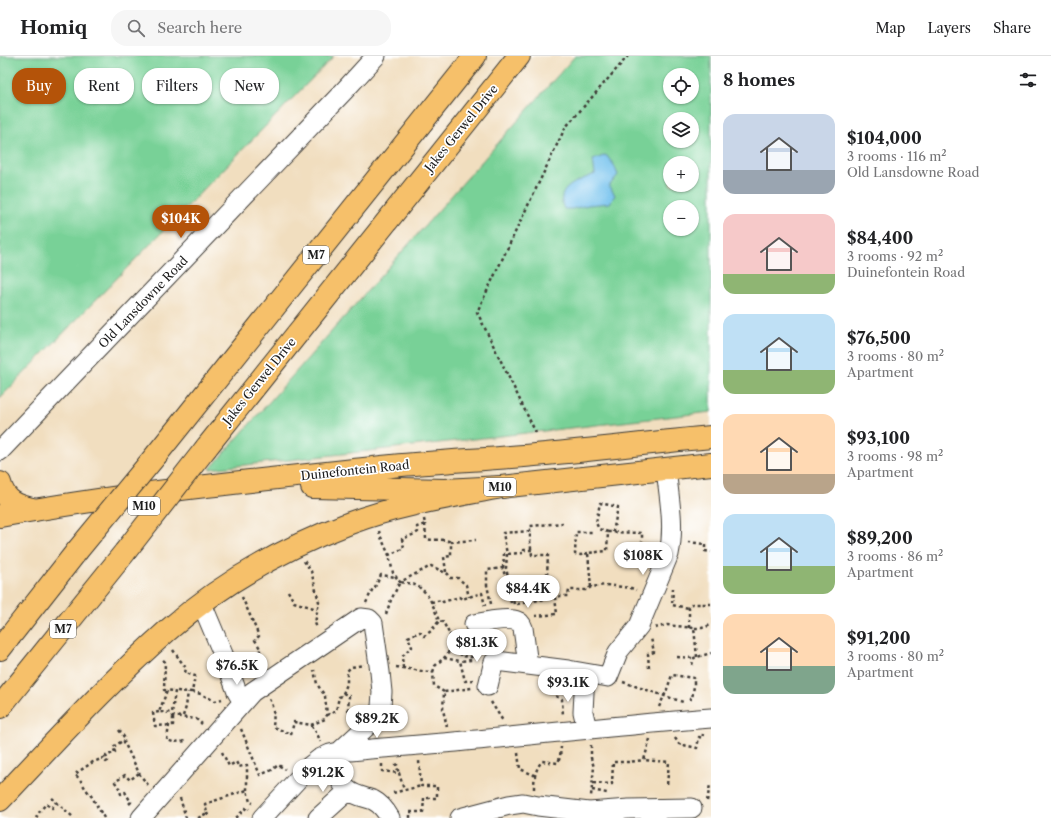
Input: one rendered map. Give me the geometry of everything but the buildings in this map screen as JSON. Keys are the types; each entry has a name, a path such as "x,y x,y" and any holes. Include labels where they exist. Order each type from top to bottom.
{"main road":[{"name":"M7","path":"0,649 475,56"},
{"name":"Jakes Gerwel Drive","path":"0,707 519,56"},
{"name":"Duinefontein Road","path":"0,516 112,498 272,478 315,475 393,466 546,454 711,437"},
{"name":"Duinefontein Road","path":"0,530 215,495 288,488 322,487 445,490 501,488 711,464"},
{"path":"0,483 5,496 12,502 20,506 36,510"},
{"path":"0,800 96,698 156,641 202,604 234,581 269,560 311,539 376,514 420,503 501,488"}],"street":[{"name":"Old Lansdowne Road","path":"3,451 376,56"},
{"path":"489,682 494,662 496,661 608,677 618,652 632,636 644,628 651,596 669,554 672,532 666,469"},
{"path":"202,604 223,654 238,702"},
{"path":"482,617 517,618 528,665"},
{"path":"141,818 209,740 238,702 361,618 371,621 379,666 382,692 381,707 376,718 334,753"},
{"path":"585,673 583,712 587,729"},
{"path":"265,815 310,766 319,759 334,753 711,718"},
{"path":"334,753 339,778 348,791 357,796 374,801 382,806 390,818"},
{"path":"318,818 348,791"},
{"path":"460,818 511,812 523,803 589,812 699,806"}],"path":[{"path":"536,433 477,312 566,128 628,56"},
{"path":"420,503 425,524 426,539 432,541 448,540 451,542 476,540"},
{"path":"613,532 618,507 600,503 596,523 600,529 608,532 642,534 642,545 657,548 671,544 705,544 705,551 711,552"},
{"path":"376,514 380,535 389,555 393,573 400,582 414,584 422,588 430,599 439,621 444,622 450,635 448,654 435,666 433,672 434,686 444,692 489,682"},
{"path":"517,618 545,599 546,596 548,555 532,555 530,526 563,523"},
{"path":"389,555 404,548 402,539 415,534 418,532 417,527 425,524"},
{"path":"517,618 506,568 507,554 502,534 530,531"},
{"path":"594,532 576,532 575,554 581,555 607,551 608,532"},
{"path":"446,573 444,557 451,556 451,542"},
{"path":"288,550 292,563 303,560 311,571 318,602 315,623 318,648 317,684 325,696 327,715"},
{"path":"517,618 503,568 504,554 524,553 524,550 532,550"},
{"path":"588,553 591,587"},
{"path":"396,577 382,575 373,588 366,604 371,621 386,615 391,600 400,582 431,566 448,574 450,578 458,578 466,585 469,597"},
{"path":"450,635 482,617 492,607 487,585 487,570 503,568"},
{"path":"661,572 674,589 672,605 689,608"},
{"path":"546,596 555,598 560,596 568,596 569,590 587,590 591,587 606,585 631,588 651,596"},
{"path":"288,591 294,602 317,609"},
{"path":"431,602 442,600 443,602 459,597 462,599 482,594 482,617"},
{"path":"517,618 557,614 555,598"},
{"path":"689,628 689,608 692,604 711,604"},
{"path":"403,668 402,658 412,647 408,638 420,632 424,636 431,631 439,621"},
{"path":"649,668 648,654 654,652 644,628 666,625 702,628 711,625"},
{"path":"692,665 696,658 694,628"},
{"path":"444,658 460,661 472,660 472,657 461,656 461,641 449,639"},
{"path":"156,641 165,662 164,690 167,691"},
{"path":"156,641 186,668 185,673 195,676 192,692"},
{"path":"677,657 696,658 711,653"},
{"path":"460,661 464,680 489,682"},
{"path":"311,725 325,719 327,715 336,711 339,697 342,696 347,684 347,671 351,667 371,664 421,672 433,672"},
{"path":"608,677 676,700 696,704"},
{"path":"167,691 192,692 201,694 215,701 238,702 247,745 260,775 272,770 278,765 298,778"},
{"path":"159,712 167,691"},
{"path":"175,691 173,714 173,725 155,726 153,713 159,712 173,714 196,719 209,740 212,754 221,750 229,766 236,762 239,767 247,765 247,790 250,802 258,804 265,815"},
{"path":"183,717 188,692"},
{"path":"444,692 443,710 452,743"},
{"path":"343,693 349,696 348,710 359,714 381,707"},
{"path":"169,725 167,740 173,742 209,740"},
{"path":"587,729 591,738 591,758 594,767 589,812"},
{"path":"119,730 140,775 159,797"},
{"path":"104,818 92,797 75,774 93,762 104,758 106,762 108,761 106,756 115,752 113,747 124,740"},
{"path":"418,745 421,786"},
{"path":"382,748 382,771 399,773 404,790"},
{"path":"593,783 612,784 613,762 644,760"},
{"path":"139,772 130,780 124,775 115,782 121,794 125,792 131,802 127,806 141,818"},
{"path":"699,806 710,785 711,786"},
{"path":"374,801 383,796 404,790 421,786 437,786 437,798 424,798 423,812 410,812 410,818"},
{"path":"209,818 204,804 247,790"},
{"path":"52,798 74,818"},
{"path":"36,818 46,804 52,808 56,802"},
{"path":"198,818 207,813"}],"green space":[{"path":"0,56 334,56 0,398"},
{"path":"575,56 711,56 711,412 210,469"}],"water":[{"path":"606,155 614,165 618,175 609,186 615,195 610,203 564,209 562,195 565,190 576,182 595,174 593,160"}]}
